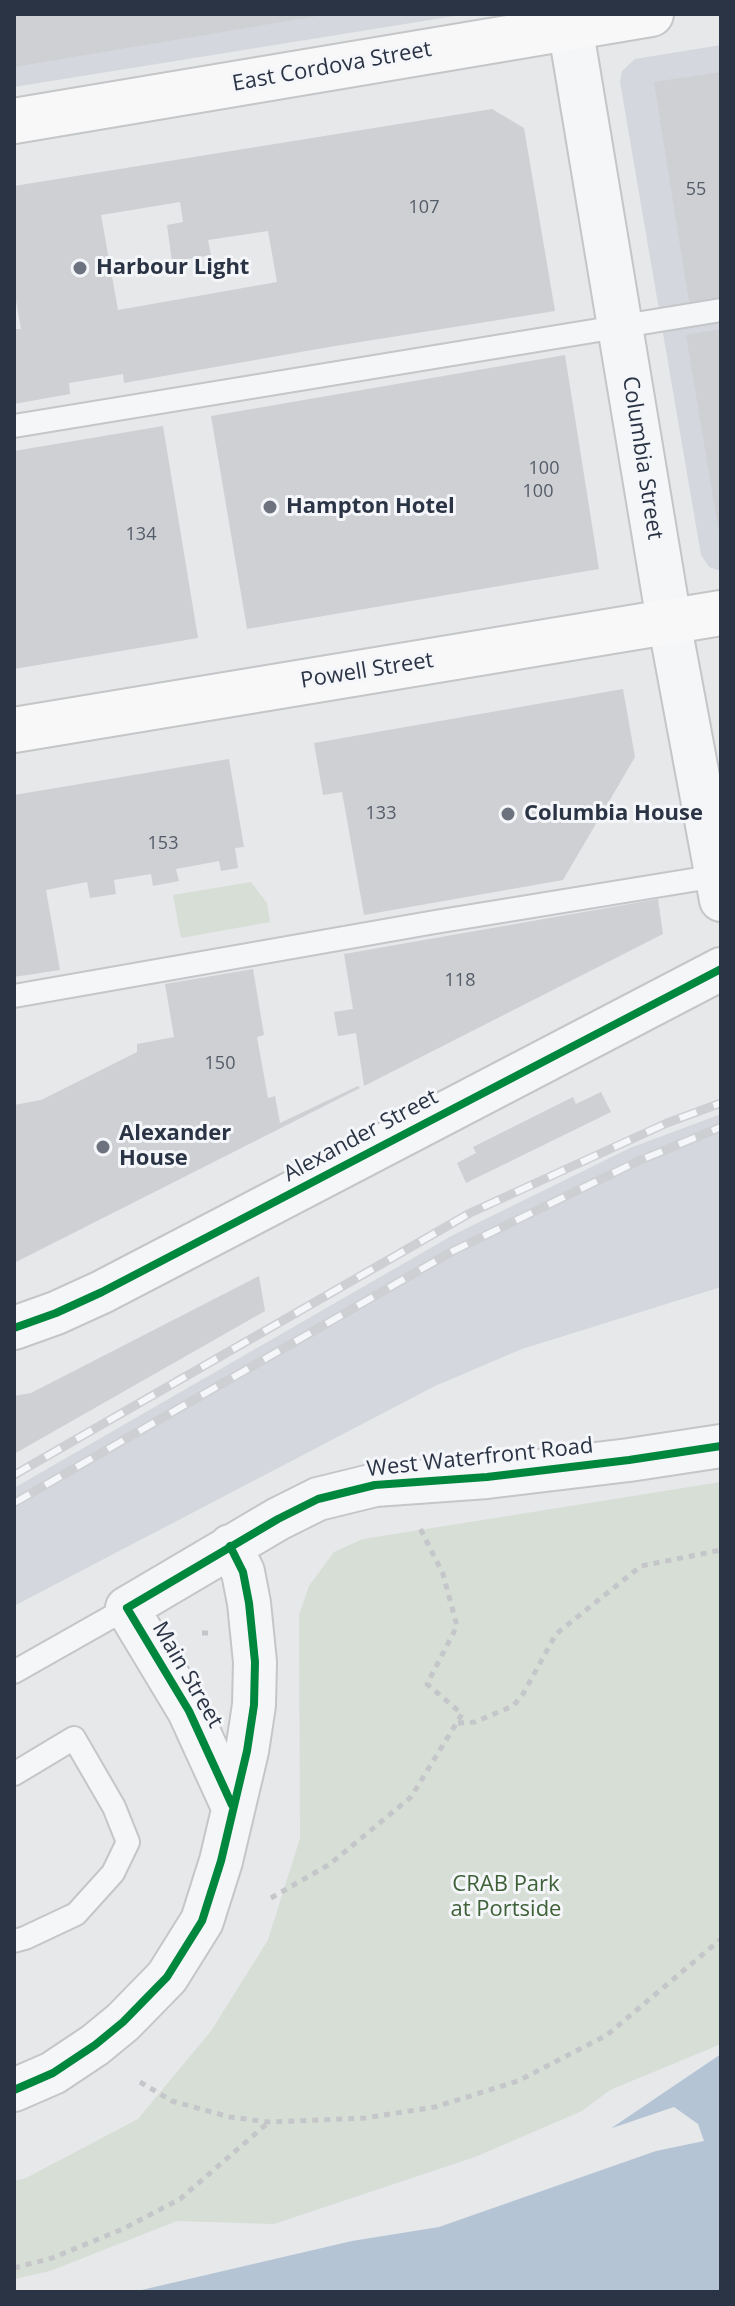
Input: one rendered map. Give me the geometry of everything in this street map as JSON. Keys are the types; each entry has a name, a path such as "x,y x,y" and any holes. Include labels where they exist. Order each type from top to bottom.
{"main road":[{"name":"East Cordova Street","path":"14,121 569,20 651,14"},
{"name":"Powell Street","path":"14,730 721,613"}],"street":[{"name":"Columbia Street","path":"569,20 669,621 719,888"},
{"name":"Alexander Street","path":"14,1328 102,1292 721,969"},
{"name":"West Waterfront Road","path":"127,1608 230,1546 318,1499 375,1485 487,1477 721,1446"},
{"name":"Main Street","path":"14,2090 53,2073 123,2022 167,1977 202,1921 247,1751 254,1705 255,1662 243,1572 230,1546"},
{"name":"Main Street","path":"127,1608 189,1711 212,1755 232,1805"}],"lane":[{"path":"14,426 721,310"},
{"path":"14,996 435,922 719,888"},
{"path":"14,1672 127,1608"},
{"path":"14,1774 74,1738 114,1807 128,1842 113,1873 76,1914 14,1941"}],"path":[{"path":"271,1898 330,1864 411,1797 462,1714 427,1684 457,1626 443,1574 418,1523"},
{"path":"457,1723 475,1722 513,1706 523,1694 556,1634 641,1566 721,1550"},
{"path":"140,2082 172,2101 230,2117 269,2122 365,2118 435,2107 518,2081 607,2035 721,1939"},
{"path":"14,2268 52,2258 123,2229 180,2199 269,2122"}],"shaded area":[{"path":"14,14 467,14 14,87"},
{"path":"721,45 721,571 709,567 701,555 620,82 622,71 635,59"},
{"path":"721,1114 721,1287 522,1349 435,1386 14,1606 14,1488 453,1235 630,1148"}],"green space":[{"path":"251,882 267,903 270,922 181,938 173,895"},
{"name":"CRAB Park at Portside","path":"721,1482 721,2044 610,2090 582,2111 475,2157 274,2224 177,2221 50,2271 14,2279 14,2181 26,2178 138,2119 211,2031 268,1940 300,1838 299,1615 309,1586 334,1552 363,1539"}],"water":[{"path":"721,2054 721,2292 95,2292 486,2189 610,2129"}],"pier":[{"path":"674,2107 698,2124 704,2141 656,2151 439,2227 352,2241 133,2292 91,2292 94,2288 280,2242 484,2185 608,2126 624,2115 612,2128"}],"building":[{"path":"14,14 317,14 317,16 14,67"},
{"path":"721,72 721,297 689,302 654,82"},
{"path":"492,109 524,128 555,311 124,383 123,374 69,383 70,394 14,404 14,329 21,329 14,290 14,186","holes":["180,202 183,222 167,225 172,262 211,255 208,240 268,231 277,282 118,310 101,215"]},
{"path":"721,329 721,533 719,533 686,335"},
{"path":"565,355 599,569 247,629 211,416"},
{"path":"163,426 198,638 14,669 14,451"},
{"name":"Columbia House","path":"623,689 635,757 563,880 364,915 342,792 323,795 314,743"},
{"path":"229,759 244,847 235,848 238,868 221,871 219,861 176,869 179,881 153,886 151,874 114,880 116,894 90,898 87,882 46,890 60,970 14,977 14,795"},
{"path":"658,899 663,934 364,1086 356,1033 338,1036 334,1012 353,1009 344,954"},
{"name":"Alexander House","path":"253,969 264,1035 257,1037 268,1098 275,1096 280,1123 358,1086 360,1088 14,1263 14,1105 41,1100 137,1052 137,1044 174,1037 165,984"},
{"path":"601,1092 611,1112 466,1183 457,1163 476,1153 473,1147 573,1097 576,1104"},
{"path":"259,1276 265,1311 14,1454 14,1396 31,1393"}],"railway":[{"path":"14,1475 470,1213 667,1123 721,1103"},
{"path":"14,1503 453,1251 636,1162 721,1127"}],"cycle path":[{"path":"14,1328 102,1292 721,969"},
{"path":"232,1805 189,1711 127,1608 278,1519 318,1499 375,1485 487,1477 721,1446"},
{"path":"14,2090 53,2073 123,2022 167,1977 202,1921 221,1861 247,1751 254,1705 255,1662 249,1603 243,1572 230,1546"}],"place":[{"name":"Harbour Light","path":"80,268"},
{"name":"Hampton Hotel","path":"270,507"},
{"name":"Columbia House","path":"508,814"},
{"name":"Alexander House","path":"103,1147"}]}
